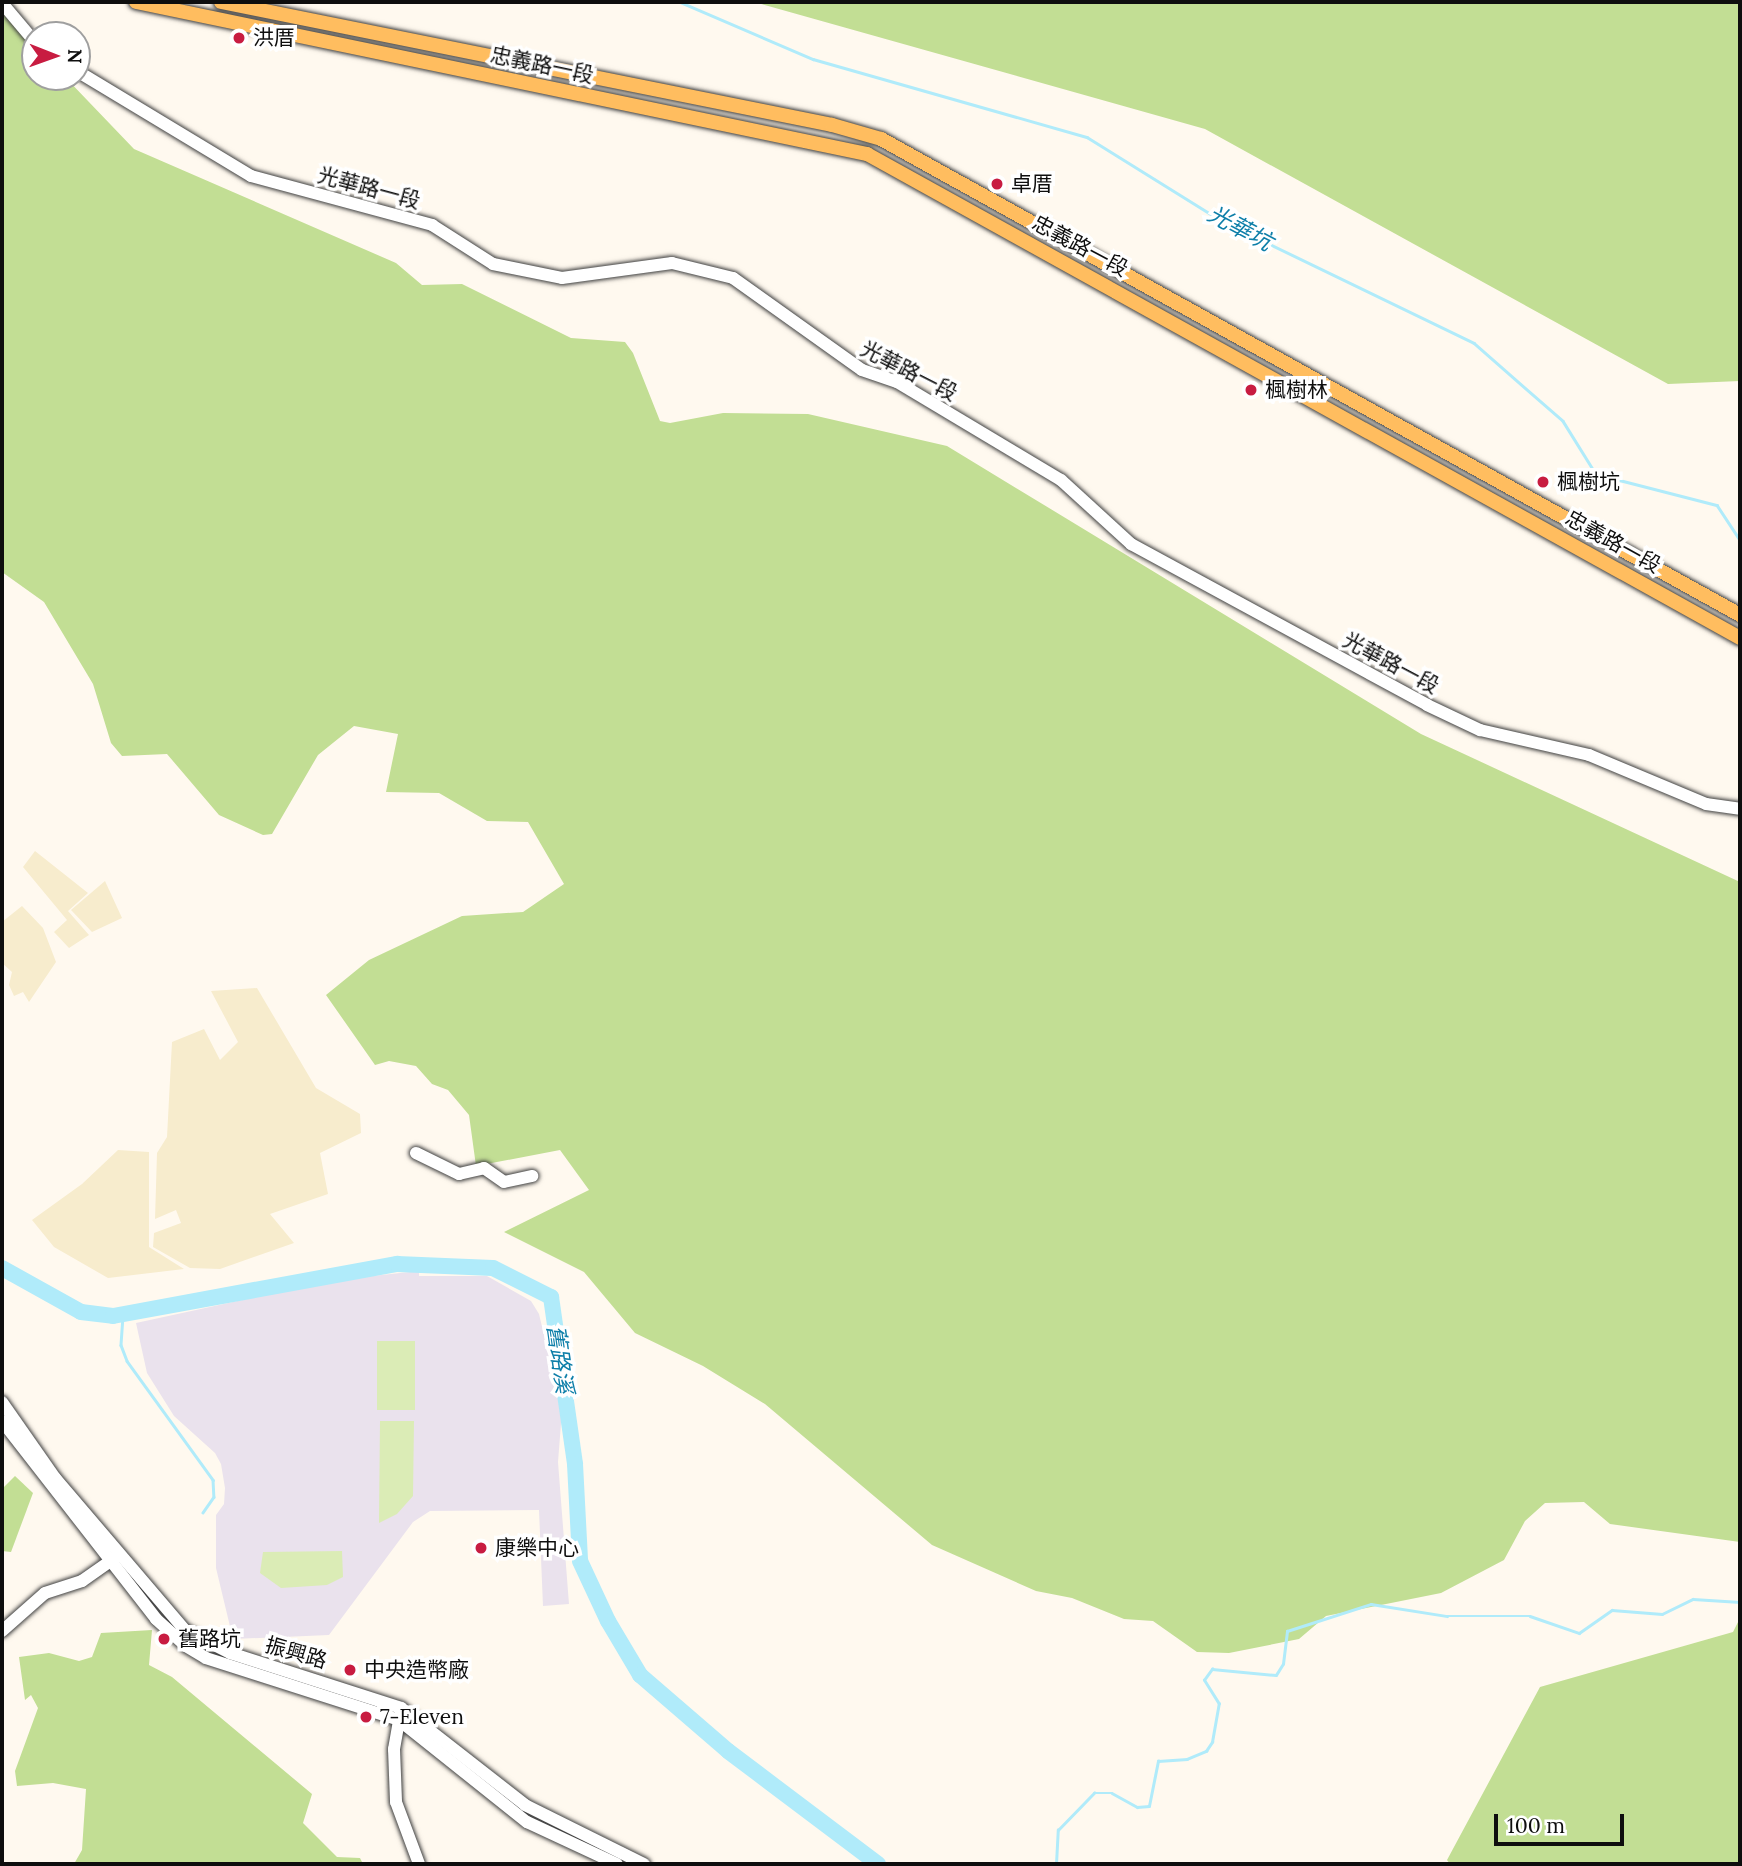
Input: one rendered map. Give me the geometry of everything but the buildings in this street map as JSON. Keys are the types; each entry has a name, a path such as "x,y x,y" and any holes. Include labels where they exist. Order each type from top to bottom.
{"main road":[{"name":"忠義路一段","path":"136,2 236,27 878,159 1573,549 1740,638"},
{"name":"忠義路一段","path":"221,2 674,88 881,139 1294,362 1588,525 1740,615"},
{"path":"236,27 240,4"},
{"path":"668,117 674,88"},
{"path":"1281,386 1294,362"},
{"path":"1573,549 1588,525"}],"street":[{"path":"2,3 21,25"},
{"name":"光華路一段","path":"91,79 251,176 432,225 493,264 562,278 672,263 733,278 862,370 897,382 1061,480 1131,544 1427,705 1480,730 1589,755 1706,804 1740,809"},
{"path":"416,1153 459,1174 484,1168 504,1182 531,1176"},
{"name":"振興路","path":"2,1402 115,1558"},
{"name":"振興路","path":"2,1421 115,1558 167,1612 204,1642 400,1714 525,1805 644,1864"},
{"path":"2,1631 45,1593 82,1580 115,1558"},
{"path":"400,1714 394,1749 396,1802 419,1864"},
{"name":"振興路","path":"400,1714 527,1822 617,1864"}],"shaded area":[{"path":"35,851 88,893 68,911 89,935 69,948 54,932 67,920 23,867"},
{"path":"105,881 122,918 92,932 71,910"},
{"path":"22,906 43,928 56,962 29,1002 23,992 14,996 9,985 12,972 2,963 2,922"},
{"path":"257,988 316,1088 360,1114 361,1133 320,1153 328,1194 270,1214 294,1243 220,1269 190,1268 153,1247 154,1233 181,1223 176,1210 155,1219 157,1153 167,1137 172,1042 204,1029 220,1060 238,1042 211,991"},
{"path":"118,1150 149,1152 149,1247 184,1269 108,1278 54,1247 32,1220 82,1184"},
{"name":"中央造幣廠","path":"419,1271 419,1276 487,1276 531,1301 539,1314 562,1411 558,1462 569,1604 543,1606 539,1510 430,1511 413,1522 329,1635 233,1639 216,1568 216,1515 224,1504 225,1488 221,1464 215,1453 174,1416 147,1373 136,1323 335,1280"}],"green space":[{"path":"754,2 1740,2 1740,381 1668,384 1205,129"},
{"path":"2,11 21,31 21,91 78,91 134,149 396,263 422,285 462,284 571,338 625,342 633,353 660,421 670,423 723,413 808,414 947,446 1421,734 1740,882 1740,1542 1610,1524 1584,1502 1545,1503 1525,1521 1504,1560 1441,1593 1326,1616 1299,1639 1229,1653 1197,1652 1153,1621 1124,1619 1072,1598 1036,1591 932,1545 765,1404 703,1366 635,1333 584,1272 504,1232 589,1190 560,1150 476,1166 469,1115 448,1090 432,1084 416,1066 389,1061 375,1065 326,995 369,960 462,916 523,912 564,884 528,822 487,821 439,793 386,792 398,734 354,726 318,755 272,834 263,835 219,815 167,754 122,756 111,743 93,684 44,602 2,572"},
{"path":"377,1341 415,1341 415,1410 377,1410"},
{"path":"380,1421 414,1421 413,1496 397,1514 379,1523"},
{"path":"15,1476 33,1493 11,1552 2,1551 2,1489"},
{"path":"342,1551 343,1577 327,1585 281,1588 260,1573 263,1552"},
{"path":"1740,1618 1740,1864 1450,1864 1447,1860 1540,1687 1733,1632"},
{"path":"152,1630 149,1665 172,1677 312,1794 303,1823 337,1857 360,1858 363,1864 74,1864 82,1850 86,1789 53,1783 17,1786 15,1771 38,1708 31,1695 25,1700 19,1657 49,1653 79,1661 92,1657 101,1633"}],"waterway":[{"name":"光華坑","path":"680,2 813,59 1087,137 1222,221 1474,343 1563,421 1596,474 1717,505 1740,540"},
{"name":"舊路溪","path":"2,1268 81,1312 113,1316 397,1264 493,1268 551,1297 575,1464 580,1561 608,1621 640,1675 728,1751 878,1864"},
{"path":"123,1316 121,1345 127,1361 213,1480 214,1497 203,1513"},
{"path":"1056,1864 1058,1830 1094,1793 1112,1793 1137,1807 1149,1806 1158,1761 1187,1759 1206,1751 1212,1742 1219,1704 1204,1680 1212,1669 1276,1675 1283,1664 1287,1631 1371,1604 1447,1616 1530,1616 1579,1633 1612,1610 1662,1614 1693,1599 1740,1602"}],"place":[{"name":"洪厝","path":"239,38"},
{"name":"卓厝","path":"997,184"},
{"name":"楓樹林","path":"1251,390"},
{"name":"楓樹坑","path":"1543,482"},
{"name":"康樂中心","path":"481,1548"},
{"name":"舊路坑","path":"164,1639"},
{"name":"中央造幣廠","path":"350,1670"},
{"name":"7-Eleven","path":"366,1717"}]}
